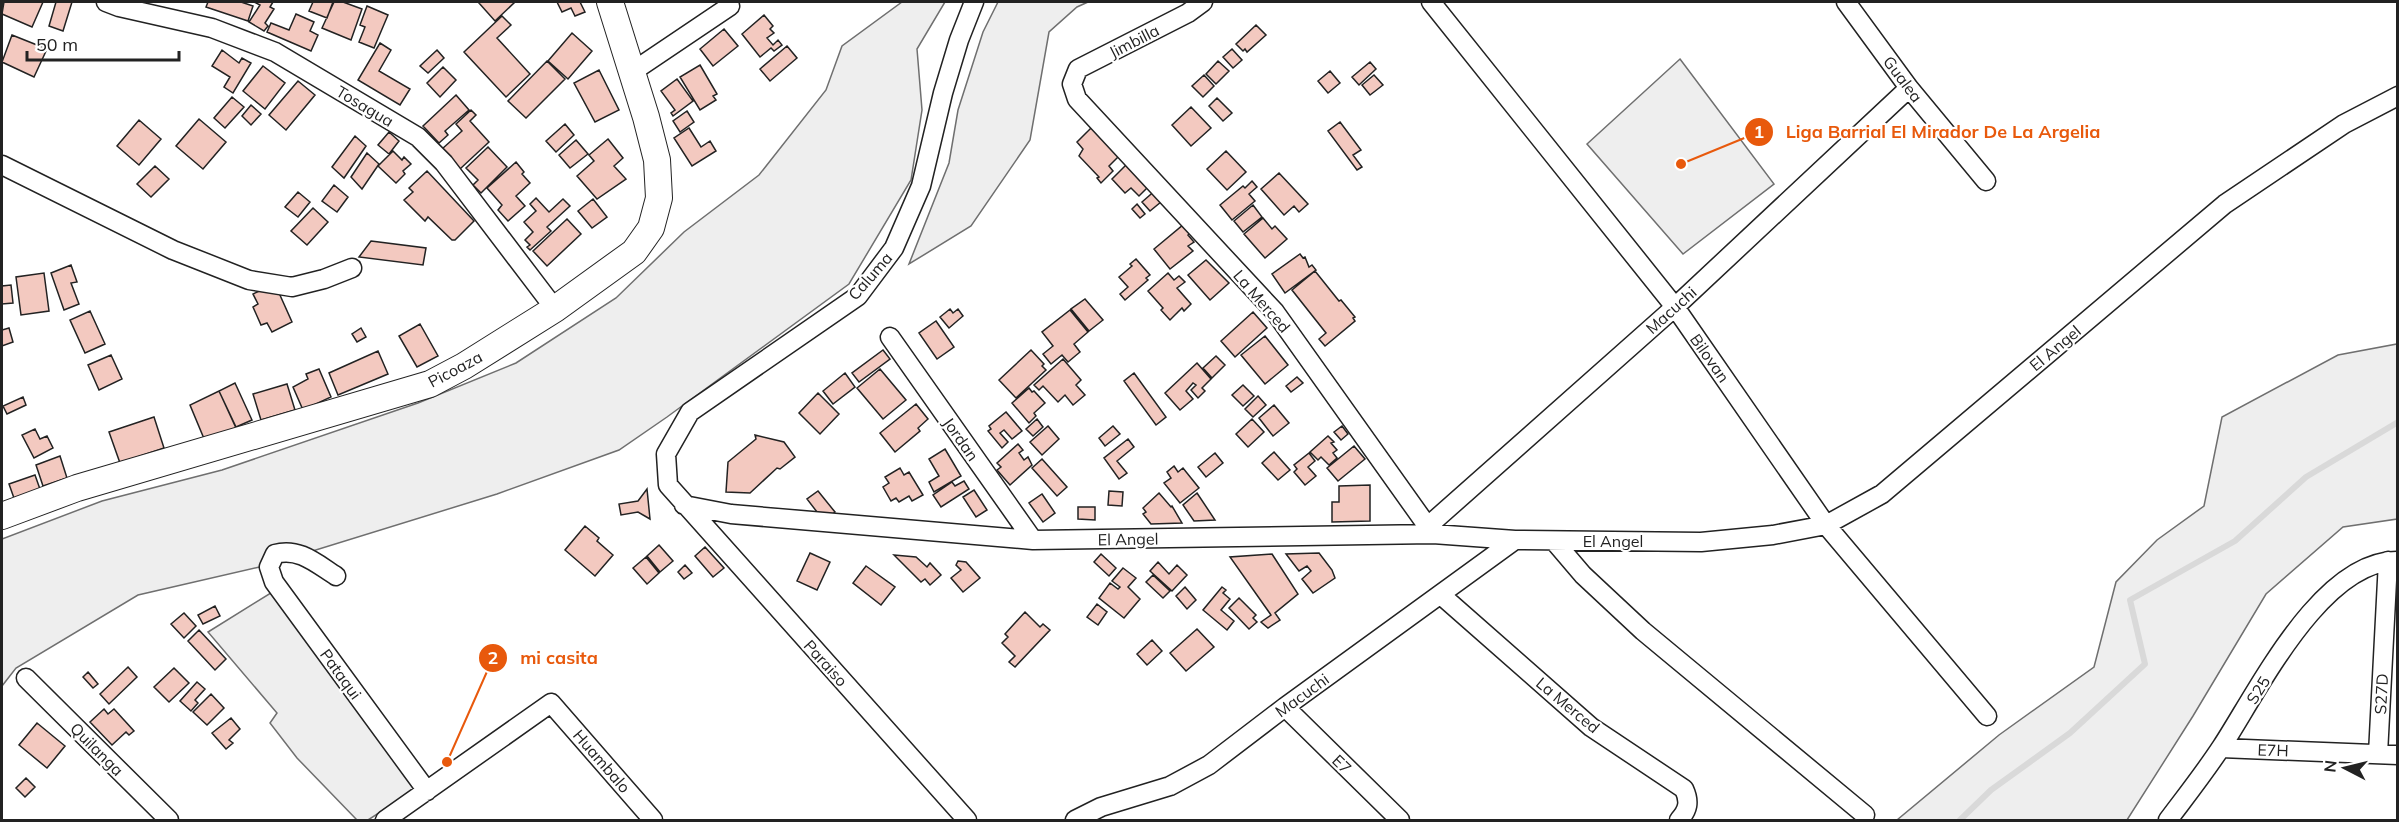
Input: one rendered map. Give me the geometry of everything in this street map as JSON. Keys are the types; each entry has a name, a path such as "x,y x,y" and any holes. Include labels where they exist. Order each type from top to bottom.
{"street":[{"name":"Tosagua","path":"106,2 212,28 275,52 418,137 444,163 555,309"},
{"name":"Picoaza","path":"2,516 77,488 430,384 464,366 555,309 634,252 651,228 656,214 659,198 657,160 610,2"},
{"name":"Caluma","path":"684,505 668,485 666,454 690,412 858,296 894,248 921,186 943,93 959,40 974,2"},
{"name":"Jimbilla","path":"1072,84 1078,69 1188,13 1203,2"},
{"name":"Bilovan","path":"1431,2 1675,307 1826,525 1987,716"},
{"name":"Gualea","path":"1846,2 1909,88 1986,181"},
{"path":"632,72 730,6"},
{"name":"La Merced","path":"1072,84 1077,99 1275,312 1430,531"},
{"name":"Macuchi","path":"1430,531 1675,307 1909,88"},
{"name":"El Angel","path":"684,505 731,514 1033,540 1430,531 1515,540 1701,542 1773,535 1826,525 1882,494 2225,204 2344,124 2397,96"},
{"path":"2,165 173,250 249,280 292,287 324,279 352,268"},
{"name":"Jordan","path":"890,337 1033,540"},
{"name":"Paraiso","path":"684,505 967,820"},
{"name":"Macuchi","path":"1075,820 1106,814 1170,786 1209,765 1515,540"},
{"path":"1554,541 1583,575 1643,631 1865,815"},
{"name":"Pataqui","path":"336,576 300,553 287,550 275,554 269,567 274,582 427,791"},
{"name":"S25","path":"2168,820 2221,748 2293,633 2322,601 2359,570 2393,561"},
{"name":"S27D","path":"2378,754 2393,561"},
{"name":"La Merced","path":"1441,595 1591,727 1684,789 1689,799 1683,816"},
{"name":"Quilanga","path":"26,678 169,820"},
{"name":"Huambalo","path":"427,791 550,703 652,820"},
{"name":"E7","path":"1285,707 1400,820"},
{"name":"E7H","path":"2221,748 2397,755"},
{"path":"384,820 427,791"}],"shaded area":[{"path":"902,2 945,2 917,49 922,110 911,180 849,284 619,450 497,494 264,566 138,595 16,668 2,686 2,539 102,501 222,470 418,403 516,363 616,298 684,232 759,175 826,90 842,46"},
{"path":"998,2 1088,2 1077,7 1049,32 1030,140 971,226 909,264 949,163 958,110 983,32"},
{"path":"1680,59 1774,184 1683,254 1587,144"},
{"path":"2397,344 2397,519 2343,527 2266,594 2127,820 1897,820 1999,735 2094,667 2116,582 2157,540 2204,506 2222,417 2338,355"},
{"path":"274,591 418,788 368,820 357,820 297,758 270,723 277,713 208,632"}],"building":[{"path":"4,2 43,2 32,27 2,14"},
{"path":"56,2 72,2 63,31 49,26"},
{"path":"208,2 241,2 253,6 248,21 206,7"},
{"path":"254,2 273,2 270,7 274,9 265,23 268,26 264,31 249,22 260,5"},
{"path":"313,2 333,2 327,18 309,11"},
{"path":"334,2 343,2 362,9 351,40 322,28"},
{"path":"480,2 515,2 495,21"},
{"path":"557,2 580,2 585,12 575,16 571,8 562,12"},
{"path":"367,6 388,15 374,48 359,42 365,27 360,25"},
{"path":"296,14 314,22 310,31 318,35 311,51 267,32 271,23 289,30"},
{"path":"764,15 773,26 770,29 774,33 767,38 773,45 778,40 782,45 774,51 771,48 760,57 742,34"},
{"path":"502,16 511,25 497,38 530,74 506,97 464,52"},
{"path":"1256,25 1266,35 1247,52 1245,49 1243,51 1236,44"},
{"path":"724,29 738,46 713,66 700,49"},
{"path":"572,33 592,51 568,79 548,61"},
{"path":"12,35 47,49 34,77 2,62"},
{"path":"380,43 391,50 379,71 410,89 400,105 358,80"},
{"path":"787,46 797,58 770,81 760,69"},
{"path":"1232,49 1242,60 1233,68 1223,57"},
{"path":"222,50 239,63 242,58 251,63 233,93 224,87 230,77 212,66"},
{"path":"437,50 444,58 428,73 420,66"},
{"path":"547,61 565,79 526,118 508,101"},
{"path":"1218,61 1229,71 1216,84 1206,74"},
{"path":"1370,62 1376,69 1359,85 1352,77"},
{"path":"700,65 717,94 713,96 716,100 700,110 680,77"},
{"path":"263,66 285,83 265,109 243,91"},
{"path":"443,67 456,80 440,97 427,83"},
{"path":"599,70 619,110 595,122 574,83"},
{"path":"1330,71 1340,83 1328,93 1318,81"},
{"path":"1204,75 1214,86 1203,97 1192,86"},
{"path":"1374,75 1383,85 1370,95 1362,85"},
{"path":"677,79 693,101 673,116 671,113 675,110 661,91"},
{"path":"298,81 315,95 286,130 269,115"},
{"path":"456,95 469,110 445,131 448,135 439,143 423,126"},
{"path":"232,97 244,107 225,128 214,118"},
{"path":"1217,98 1232,113 1223,121 1209,106"},
{"path":"251,105 261,114 251,125 242,116"},
{"path":"1191,107 1211,128 1191,146 1172,125"},
{"path":"471,110 476,115 470,121 489,142 460,169 442,149 462,131 456,124"},
{"path":"687,111 694,122 680,132 673,121"},
{"path":"199,119 226,142 203,169 176,146"},
{"path":"139,120 161,139 139,165 117,146"},
{"path":"1340,122 1361,150 1353,155 1362,167 1357,170 1328,131"},
{"path":"565,124 574,135 556,152 546,141"},
{"path":"1092,127 1119,156 1109,166 1113,171 1101,183 1097,178 1099,177 1079,156 1083,149 1077,142"},
{"path":"689,128 701,147 710,141 716,151 692,166 674,138"},
{"path":"389,132 399,141 389,154 378,145"},
{"path":"355,136 366,146 344,178 332,167"},
{"path":"608,139 623,158 614,166 626,179 597,199 577,176 594,161 589,155"},
{"path":"576,140 588,154 570,168 559,155"},
{"path":"488,147 507,167 481,193 473,185 478,180 466,168"},
{"path":"393,151 402,160 404,157 411,164 403,171 405,174 396,183 378,166"},
{"path":"1226,151 1246,172 1227,190 1207,169"},
{"path":"367,153 379,164 362,189 351,177"},
{"path":"1131,160 1152,183 1139,196 1131,188 1125,193 1112,179"},
{"path":"516,162 530,183 516,196 525,206 508,221 498,210 502,205 487,188"},
{"path":"155,166 169,179 151,197 137,184"},
{"path":"427,171 474,221 455,240 452,240 428,217 425,221 404,200 413,192 409,188"},
{"path":"1279,173 1308,204 1299,212 1294,206 1284,215 1261,189"},
{"path":"1252,181 1257,187 1249,194 1255,201 1232,220 1220,205"},
{"path":"334,185 348,197 337,212 322,201"},
{"path":"1158,188 1167,197 1150,211 1142,202"},
{"path":"298,192 310,202 298,217 285,207"},
{"path":"536,198 549,212 563,199 570,206 547,227 551,231 530,250 527,247 530,245 525,240 533,232 524,222 536,211 530,204"},
{"path":"593,199 607,217 592,228 578,211"},
{"path":"1137,204 1145,214 1140,218 1132,209"},
{"path":"1253,205 1262,217 1243,232 1234,221"},
{"path":"313,208 328,222 307,245 291,231"},
{"path":"1263,218 1272,229 1275,226 1287,239 1265,258 1244,234"},
{"path":"567,219 581,234 547,266 533,251"},
{"path":"1183,225 1194,230 1188,235 1194,242 1188,246 1193,251 1170,269 1154,249"},
{"path":"371,241 426,248 423,265 359,257"},
{"path":"1300,254 1303,258 1305,257 1309,267 1312,265 1316,270 1285,293 1272,274"},
{"path":"1136,259 1150,275 1146,278 1148,280 1125,300 1120,294 1128,287 1119,277 1132,266 1130,264"},
{"path":"1206,260 1229,283 1210,300 1188,275"},
{"path":"71,265 77,282 71,283 79,304 64,310 51,273"},
{"path":"1315,271 1355,317 1353,318 1355,321 1325,346 1319,339 1326,333 1292,290"},
{"path":"44,273 49,311 21,315 16,277"},
{"path":"1168,273 1174,280 1179,276 1185,282 1177,288 1191,304 1184,311 1182,308 1170,320 1148,291"},
{"path":"275,284 292,322 272,332 267,323 261,325 253,307 258,304 253,294"},
{"path":"11,285 13,303 2,304 2,286"},
{"path":"1085,299 1103,320 1089,331 1071,309"},
{"path":"950,309 953,313 958,309 963,316 949,328 940,317"},
{"path":"1070,310 1088,332 1074,344 1080,352 1068,362 1062,355 1051,364 1043,354 1053,346 1042,332"},
{"path":"90,311 105,344 85,353 70,320"},
{"path":"1253,312 1267,328 1235,357 1221,341"},
{"path":"936,321 954,347 937,359 919,333"},
{"path":"420,324 438,356 417,367 399,336"},
{"path":"9,328 13,342 2,346 2,330"},
{"path":"361,328 366,337 357,342 352,334"},
{"path":"1265,336 1288,365 1265,384 1241,355"},
{"path":"883,350 890,359 859,382 852,373"},
{"path":"1031,350 1044,364 1042,366 1046,370 1016,398 999,380"},
{"path":"378,351 388,374 338,395 329,373"},
{"path":"111,355 122,379 99,390 88,365"},
{"path":"1216,356 1225,365 1212,378 1203,368"},
{"path":"1063,359 1081,380 1076,385 1085,395 1073,405 1065,395 1058,402 1043,386 1039,390 1034,385"},
{"path":"1197,363 1211,379 1202,388 1205,391 1198,398 1191,390 1196,385 1193,383 1186,391 1193,399 1180,410 1165,393"},
{"path":"319,369 331,397 303,410 293,387 308,379 306,374"},
{"path":"880,369 906,400 883,419 857,388"},
{"path":"845,373 855,387 833,404 823,391"},
{"path":"1134,373 1166,417 1156,425 1124,381"},
{"path":"1297,377 1303,383 1291,392 1286,386"},
{"path":"235,383 252,420 236,427 219,391"},
{"path":"287,384 295,410 261,420 253,394"},
{"path":"1243,385 1254,396 1243,406 1232,395"},
{"path":"1029,388 1045,403 1034,413 1036,416 1029,423 1012,403"},
{"path":"219,391 236,428 205,441 190,405"},
{"path":"818,393 839,414 820,434 799,413"},
{"path":"1258,396 1266,405 1253,417 1245,409"},
{"path":"23,397 26,405 7,414 3,406"},
{"path":"916,404 928,419 918,428 920,431 895,452 880,433"},
{"path":"1274,405 1289,423 1273,436 1259,418"},
{"path":"1006,412 1022,431 1012,439 1004,430 1000,433 1008,442 1002,448 988,431 991,429 989,426"},
{"path":"154,417 164,448 120,463 109,432"},
{"path":"1037,419 1043,427 1033,436 1026,429"},
{"path":"1252,419 1264,432 1248,447 1236,434"},
{"path":"1048,426 1059,439 1042,455 1030,442"},
{"path":"1113,426 1120,434 1105,446 1099,438"},
{"path":"1342,426 1348,434 1341,440 1334,432"},
{"path":"35,429 40,439 47,436 53,448 34,458 22,435"},
{"path":"755,435 784,442 795,457 780,469 777,468 750,493 726,492 728,462 756,439"},
{"path":"1328,436 1334,442 1331,443 1337,450 1333,453 1337,458 1329,465 1321,457 1318,460 1310,452"},
{"path":"1128,439 1134,447 1117,461 1127,473 1119,479 1104,458"},
{"path":"1018,444 1023,450 1019,453 1024,460 1028,457 1032,465 1010,485 997,470 1001,467 997,463"},
{"path":"1354,446 1365,459 1338,481 1327,468"},
{"path":"945,449 961,476 934,492 929,482 939,476 929,459"},
{"path":"1274,452 1290,470 1278,480 1262,463"},
{"path":"1215,453 1223,463 1206,477 1198,467"},
{"path":"1309,453 1315,461 1308,467 1316,476 1305,485 1294,472 1297,469 1294,465"},
{"path":"60,456 67,478 43,486 36,465"},
{"path":"1042,459 1067,487 1057,496 1032,468"},
{"path":"1174,466 1178,472 1183,468 1199,488 1180,503 1164,483 1171,478 1167,472"},
{"path":"900,468 904,475 909,472 923,495 912,501 909,496 899,502 896,498 891,501 883,487 889,483 885,477"},
{"path":"35,475 41,492 15,501 9,484"},
{"path":"964,481 969,489 941,507 933,495 952,482 955,486"},
{"path":"1370,485 1370,521 1332,522 1332,502 1339,502 1339,486"},
{"path":"647,489 650,519 638,512 621,515 619,504 638,501"},
{"path":"974,490 987,510 976,517 963,497"},
{"path":"818,491 835,512 824,521 807,499"},
{"path":"1109,491 1123,492 1122,506 1108,505"},
{"path":"1159,493 1172,506 1182,523 1151,524 1143,514 1146,512 1143,508"},
{"path":"1197,493 1215,520 1194,521 1183,505"},
{"path":"1042,494 1055,513 1043,522 1029,503"},
{"path":"1078,507 1095,507 1095,520 1078,519"},
{"path":"585,526 613,555 595,576 565,550"},
{"path":"659,545 673,561 660,572 647,556"},
{"path":"705,547 724,568 713,577 695,556"},
{"path":"810,553 830,562 817,590 797,581"},
{"path":"1319,553 1335,578 1313,593 1302,579 1311,571 1307,566 1299,571 1286,554"},
{"path":"1101,554 1116,568 1109,576 1094,562"},
{"path":"1272,554 1298,594 1275,613 1280,620 1268,628 1261,622 1271,615 1230,557"},
{"path":"894,555 916,557 927,567 930,563 941,575 930,585 925,579 921,582"},
{"path":"646,557 659,573 647,584 633,568"},
{"path":"958,561 966,562 980,578 963,592 951,578 961,570 956,565"},
{"path":"1158,562 1169,574 1177,565 1187,575 1172,591 1150,571"},
{"path":"685,565 692,573 684,579 678,572"},
{"path":"866,566 895,587 881,605 853,583"},
{"path":"1123,568 1136,578 1128,587 1140,599 1124,618 1099,598 1110,583 1118,589 1120,587 1112,581"},
{"path":"1153,575 1170,591 1163,598 1146,582"},
{"path":"1185,587 1196,600 1187,609 1176,596"},
{"path":"1222,587 1226,590 1223,593 1230,599 1221,610 1234,621 1227,630 1203,610"},
{"path":"1239,598 1256,615 1253,618 1257,622 1249,629 1229,608"},
{"path":"1097,604 1107,612 1098,625 1087,617"},
{"path":"215,606 220,616 203,624 198,615"},
{"path":"1025,612 1040,627 1043,624 1050,630 1015,667 1009,662 1015,656 1002,643 1008,637 1005,634"},
{"path":"184,613 196,626 184,638 171,624"},
{"path":"1197,629 1214,647 1186,671 1170,653"},
{"path":"199,630 226,659 215,670 188,641"},
{"path":"1152,640 1162,651 1147,665 1137,654"},
{"path":"128,667 137,677 109,704 100,694"},
{"path":"174,668 189,683 169,702 154,687"},
{"path":"88,672 98,684 93,688 83,677"},
{"path":"197,682 205,689 195,700 198,703 191,711 180,701"},
{"path":"211,694 224,708 207,725 193,712"},
{"path":"104,709 108,714 114,709 134,731 129,735 126,732 112,745 90,722"},
{"path":"231,718 240,729 229,740 233,743 226,749 212,733"},
{"path":"37,723 65,746 47,768 19,745"},
{"path":"26,778 35,787 25,797 16,788"}],"waterway":[{"path":"1960,820 1991,790 2070,733 2145,664 2130,600 2235,541 2306,477 2398,422"}],"place":[{"name":"Liga Barrial El Mirador De La Argelia","path":"1681,164"},
{"name":"mi casita","path":"447,762"}]}
